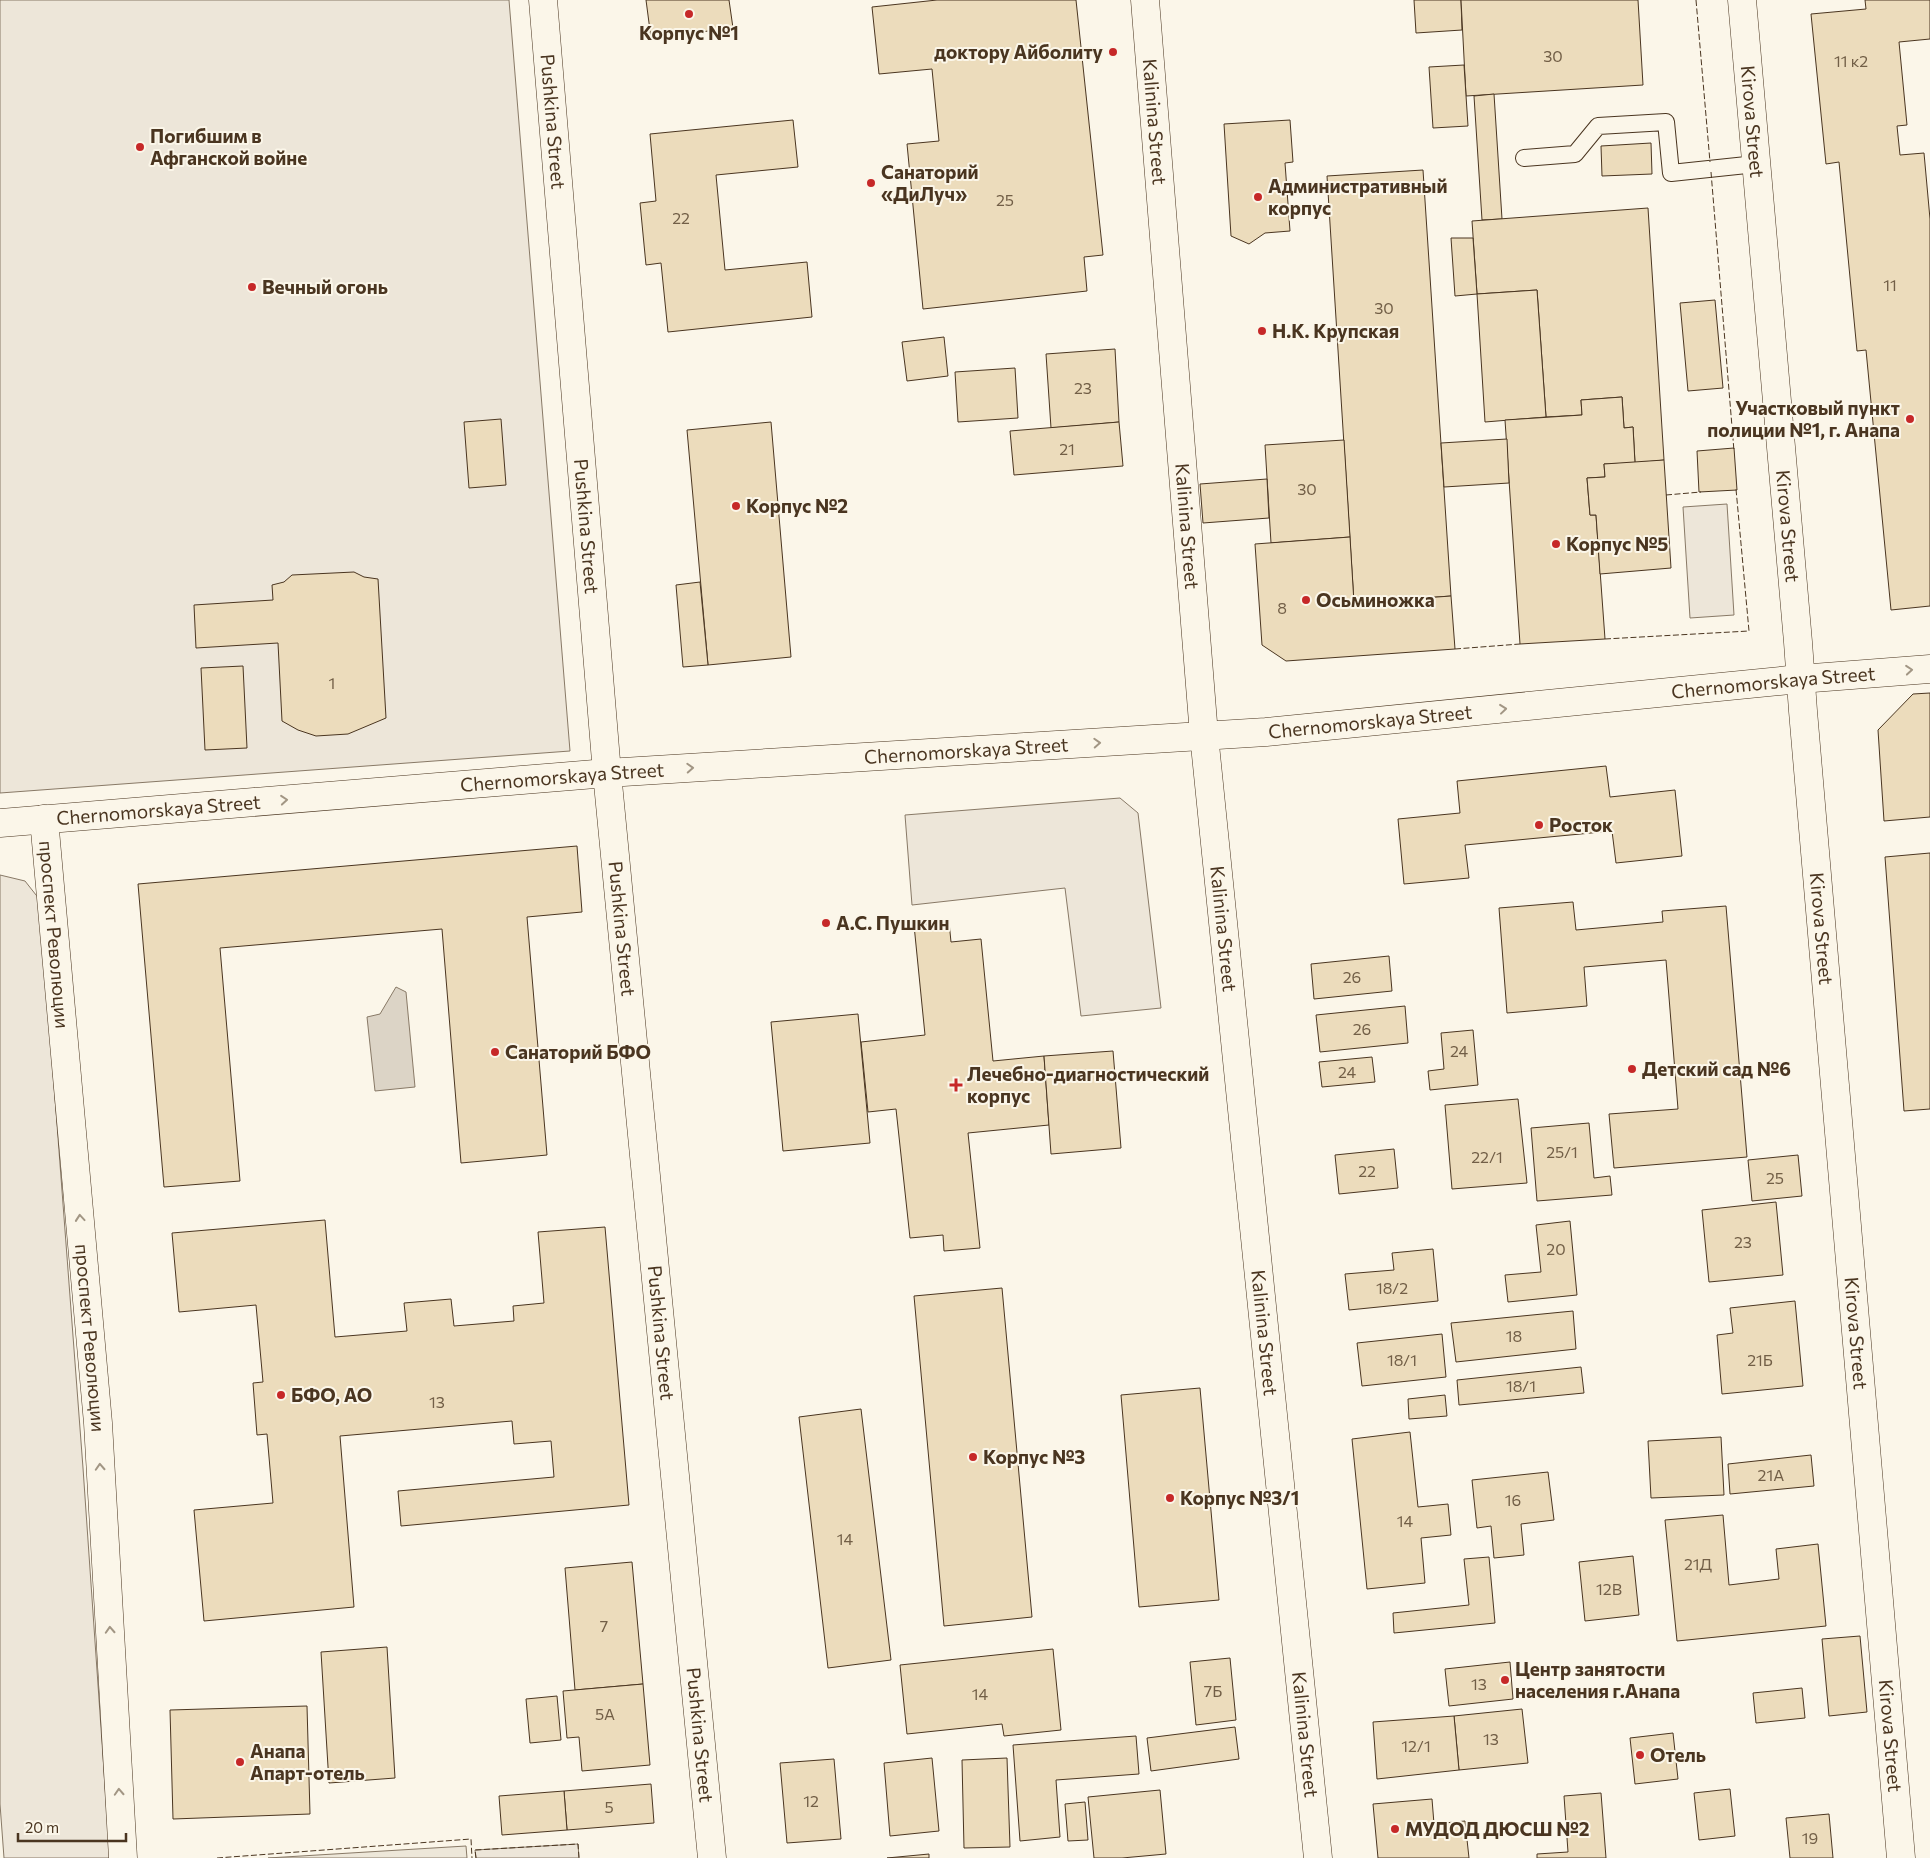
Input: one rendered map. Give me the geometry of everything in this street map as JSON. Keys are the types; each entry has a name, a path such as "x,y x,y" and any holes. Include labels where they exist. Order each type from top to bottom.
{"street":[{"name":"Pushkina Street","path":"542,0 606,773 712,1858"},
{"name":"Kalinina Street","path":"1145,0 1204,735 1318,1858"},
{"name":"Kirova Street","path":"1742,0 1901,1858"},
{"name":"Chernomorskaya Street","path":"0,823 606,773 1266,732 1800,679 1930,669"},
{"name":"проспект Революции","path":"44,819 98,1423 122,1858"}],"lane":[{"path":"1524,158 1575,154 1598,126 1666,122 1671,173 1756,164"}],"shaded area":[{"path":"0,0 509,0 570,751 0,793"},
{"path":"1727,504 1734,615 1690,618 1683,507"},
{"path":"1120,798 1138,813 1161,1008 1081,1016 1065,888 912,905 905,815"},
{"path":"0,875 25,881 40,900 110,1858 4,1858 0,1804"},
{"path":"396,987 406,992 415,1087 375,1091 367,1017 380,1014"},
{"path":"578,1844 579,1858 476,1858 475,1850"},
{"path":"466,1846 467,1858 268,1858"}],"building":[{"name":"Корпус №1","path":"646,0 729,0 733,28 651,38"},
{"path":"937,0 1076,0 1103,255 1084,257 1087,291 923,309 907,144 939,141 932,69 879,74 872,7"},
{"path":"1414,0 1461,0 1462,30 1416,33"},
{"path":"1461,0 1638,0 1643,85 1466,96"},
{"path":"1865,0 1930,0 1930,39 1899,42 1907,125 1897,126 1900,155 1924,153 1930,219 1930,606 1891,610 1866,350 1857,351 1839,162 1826,164 1811,14 1866,9"},
{"path":"1464,65 1468,126 1433,128 1429,67"},
{"path":"1494,94 1502,219 1482,220 1474,96"},
{"path":"793,120 798,167 716,175 725,270 807,262 812,317 668,332 661,263 646,265 640,203 656,201 650,134"},
{"name":"Административный корпус","path":"1290,120 1293,162 1285,163 1290,231 1265,233 1249,244 1231,236 1224,124"},
{"path":"1651,143 1652,174 1602,176 1601,146"},
{"path":"1423,170 1451,596 1354,603 1327,176"},
{"path":"1648,208 1664,460 1635,463 1633,427 1624,428 1622,397 1581,400 1582,415 1546,417 1537,290 1477,294 1472,221"},
{"path":"1451,238 1473,238 1477,294 1455,296"},
{"path":"1537,290 1546,417 1485,422 1477,294"},
{"path":"1715,300 1723,388 1688,391 1680,303"},
{"path":"944,337 948,376 907,381 902,342"},
{"path":"1115,349 1119,422 1051,428 1046,354"},
{"path":"1015,368 1018,418 958,422 955,372"},
{"name":"Корпус №5","path":"1622,397 1624,428 1633,427 1635,463 1604,464 1605,477 1587,478 1590,515 1596,515 1605,639 1520,644 1505,420 1582,415 1581,400"},
{"path":"501,419 506,485 469,488 464,422"},
{"name":"Корпус №2","path":"771,422 791,657 708,665 687,430"},
{"path":"1119,422 1123,466 1014,475 1010,431"},
{"path":"1507,439 1509,483 1444,487 1441,443"},
{"path":"1344,440 1350,537 1271,543 1265,445"},
{"path":"1734,448 1737,490 1699,492 1697,451"},
{"path":"1664,460 1671,568 1600,574 1596,515 1590,515 1587,478 1605,477 1604,464"},
{"path":"1267,479 1269,518 1203,523 1200,484"},
{"name":"Осьминожка","path":"1350,537 1354,603 1451,596 1455,649 1286,661 1262,645 1255,544"},
{"path":"354,572 364,577 378,579 386,718 348,734 316,736 298,730 282,721 278,643 196,648 194,605 273,600 272,585 284,582 292,575"},
{"path":"700,582 708,665 683,667 676,585"},
{"path":"243,666 247,748 205,750 201,668"},
{"path":"1930,693 1930,817 1884,821 1878,730 1913,694"},
{"name":"Росток","path":"1606,766 1610,797 1675,790 1682,856 1616,863 1612,831 1465,845 1469,878 1404,884 1398,819 1460,813 1457,781"},
{"name":"Санаторий БФО","path":"577,846 582,912 527,917 547,1155 461,1163 442,929 220,948 240,1181 164,1187 138,884"},
{"path":"1930,853 1930,1109 1904,1111 1885,857"},
{"path":"1573,902 1576,930 1663,922 1662,911 1726,906 1747,1157 1614,1168 1609,1114 1678,1109 1666,960 1584,967 1587,1006 1507,1013 1499,908"},
{"name":"Лечебно-диагностический корпус","path":"949,922 951,942 981,939 993,1061 1044,1056 1049,1125 968,1133 980,1248 944,1251 943,1235 910,1238 896,1109 868,1112 861,1042 925,1035 914,925"},
{"path":"1389,956 1392,991 1314,999 1311,964"},
{"path":"1405,1006 1408,1043 1320,1052 1316,1015"},
{"path":"858,1014 870,1143 783,1151 771,1022"},
{"path":"1473,1030 1478,1085 1430,1090 1428,1071 1444,1069 1441,1033"},
{"path":"1113,1051 1121,1148 1051,1154 1044,1056"},
{"path":"1372,1057 1375,1082 1322,1087 1319,1062"},
{"path":"1518,1099 1527,1183 1452,1189 1445,1105"},
{"path":"1589,1123 1594,1178 1610,1176 1612,1195 1537,1201 1531,1128"},
{"path":"1394,1149 1398,1188 1339,1194 1335,1155"},
{"path":"1798,1155 1802,1196 1752,1201 1748,1160"},
{"path":"1776,1202 1783,1275 1709,1282 1702,1210"},
{"path":"325,1220 335,1337 407,1331 404,1303 451,1299 454,1326 514,1321 513,1306 544,1303 538,1232 605,1227 629,1505 401,1526 398,1491 554,1477 551,1441 514,1444 512,1421 340,1436 354,1607 204,1621 194,1510 273,1503 267,1434 257,1435 253,1383 263,1382 256,1305 179,1312 172,1233"},
{"path":"1570,1221 1577,1295 1508,1302 1505,1275 1541,1272 1536,1225"},
{"path":"1433,1249 1438,1301 1349,1310 1345,1274 1394,1270 1392,1253"},
{"name":"Корпус №3","path":"1002,1288 1032,1617 944,1626 914,1296"},
{"path":"1795,1301 1803,1386 1722,1394 1717,1335 1733,1333 1730,1308"},
{"path":"1573,1311 1576,1349 1456,1362 1451,1323"},
{"path":"1442,1334 1446,1377 1362,1386 1357,1343"},
{"path":"1581,1367 1584,1393 1459,1405 1457,1380"},
{"name":"Корпус №3/1","path":"1200,1388 1219,1600 1139,1607 1121,1395"},
{"path":"1445,1395 1447,1416 1409,1419 1408,1399"},
{"path":"861,1409 891,1660 828,1668 799,1417"},
{"path":"1410,1432 1418,1507 1448,1504 1451,1535 1421,1538 1425,1583 1367,1589 1352,1439"},
{"path":"1721,1437 1724,1495 1651,1498 1648,1441"},
{"path":"1811,1455 1814,1486 1730,1494 1728,1464"},
{"path":"1548,1472 1554,1520 1521,1524 1524,1555 1494,1558 1491,1526 1477,1528 1472,1480"},
{"path":"1723,1515 1729,1585 1779,1579 1776,1549 1818,1544 1826,1626 1677,1641 1665,1520"},
{"path":"1633,1556 1639,1615 1585,1621 1579,1562"},
{"path":"1489,1557 1495,1623 1394,1633 1393,1613 1469,1605 1464,1559"},
{"path":"632,1562 643,1684 575,1690 565,1568"},
{"path":"1860,1636 1867,1712 1829,1716 1822,1639"},
{"path":"387,1647 395,1778 329,1783 321,1652"},
{"path":"1053,1649 1061,1730 1004,1736 1002,1724 907,1734 900,1665"},
{"path":"1230,1658 1236,1720 1196,1725 1190,1662"},
{"path":"1510,1662 1513,1699 1449,1706 1445,1669"},
{"path":"643,1684 650,1765 582,1771 579,1737 567,1738 563,1691"},
{"path":"1802,1688 1805,1718 1756,1723 1753,1693"},
{"path":"557,1696 561,1740 530,1743 526,1699"},
{"name":"Анапа Апарт-отель","path":"307,1706 310,1814 173,1819 170,1710"},
{"path":"1522,1709 1528,1763 1459,1770 1454,1716"},
{"path":"1454,1716 1459,1770 1377,1779 1373,1722"},
{"path":"1235,1727 1239,1759 1151,1771 1147,1738"},
{"path":"1673,1733 1678,1779 1635,1784 1630,1738"},
{"path":"1136,1736 1139,1774 1056,1780 1060,1837 1020,1841 1013,1745"},
{"path":"932,1758 939,1831 890,1836 884,1763"},
{"path":"1007,1758 1010,1847 964,1848 962,1760"},
{"path":"834,1759 841,1839 787,1843 780,1763"},
{"path":"651,1784 654,1823 567,1830 564,1791"},
{"path":"1730,1789 1735,1836 1699,1840 1694,1793"},
{"path":"1160,1790 1166,1854 1122,1858 1094,1858 1088,1797"},
{"path":"564,1791 567,1830 502,1835 499,1796"},
{"path":"1601,1793 1606,1858 1537,1858 1537,1854 1568,1852 1564,1796"},
{"path":"1432,1799 1434,1824 1465,1821 1469,1858 1378,1858 1373,1804"},
{"path":"1085,1802 1088,1840 1068,1841 1065,1804"},
{"path":"1829,1814 1833,1858 1790,1858 1786,1818"},
{"path":"929,1854 929,1858 887,1858"}],"fence":[{"path":"1696,0 1710,162"},
{"path":"1711,172 1734,451"},
{"path":"1605,639 1749,631 1736,489"},
{"path":"1666,495 1701,492"},
{"path":"1455,649 1520,644"},
{"path":"217,1858 471,1839 472,1858"},
{"path":"476,1858 475,1850 578,1844 579,1858"}],"place":[{"name":"Корпус №1","path":"689,14"},
{"name":"доктору Айболиту","path":"1113,52"},
{"name":"Погибшим в Афганской войне","path":"140,147"},
{"name":"Санаторий «ДиЛуч»","path":"871,183"},
{"name":"Административный корпус","path":"1258,197"},
{"name":"Вечный огонь","path":"252,287"},
{"name":"Н.К. Крупская","path":"1262,331"},
{"name":"Участковый пункт полиции №1, г. Анапа","path":"1910,419"},
{"name":"Корпус №2","path":"736,506"},
{"name":"Корпус №5","path":"1556,544"},
{"name":"Осьминожка","path":"1306,600"},
{"name":"Росток","path":"1539,825"},
{"name":"А.С. Пушкин","path":"826,923"},
{"name":"Санаторий БФО","path":"495,1052"},
{"name":"Детский сад №6","path":"1632,1069"},
{"name":"Лечебно-диагностический корпус","path":"956,1085"},
{"name":"БФО, АО","path":"281,1395"},
{"name":"Корпус №3","path":"973,1457"},
{"name":"Корпус №3/1","path":"1170,1498"},
{"name":"Центр занятости населения г.Анапа","path":"1505,1680"},
{"name":"Отель","path":"1640,1755"},
{"name":"Анапа Апарт-отель","path":"240,1762"},
{"name":"МУДОД ДЮСШ №2","path":"1395,1829"}]}
